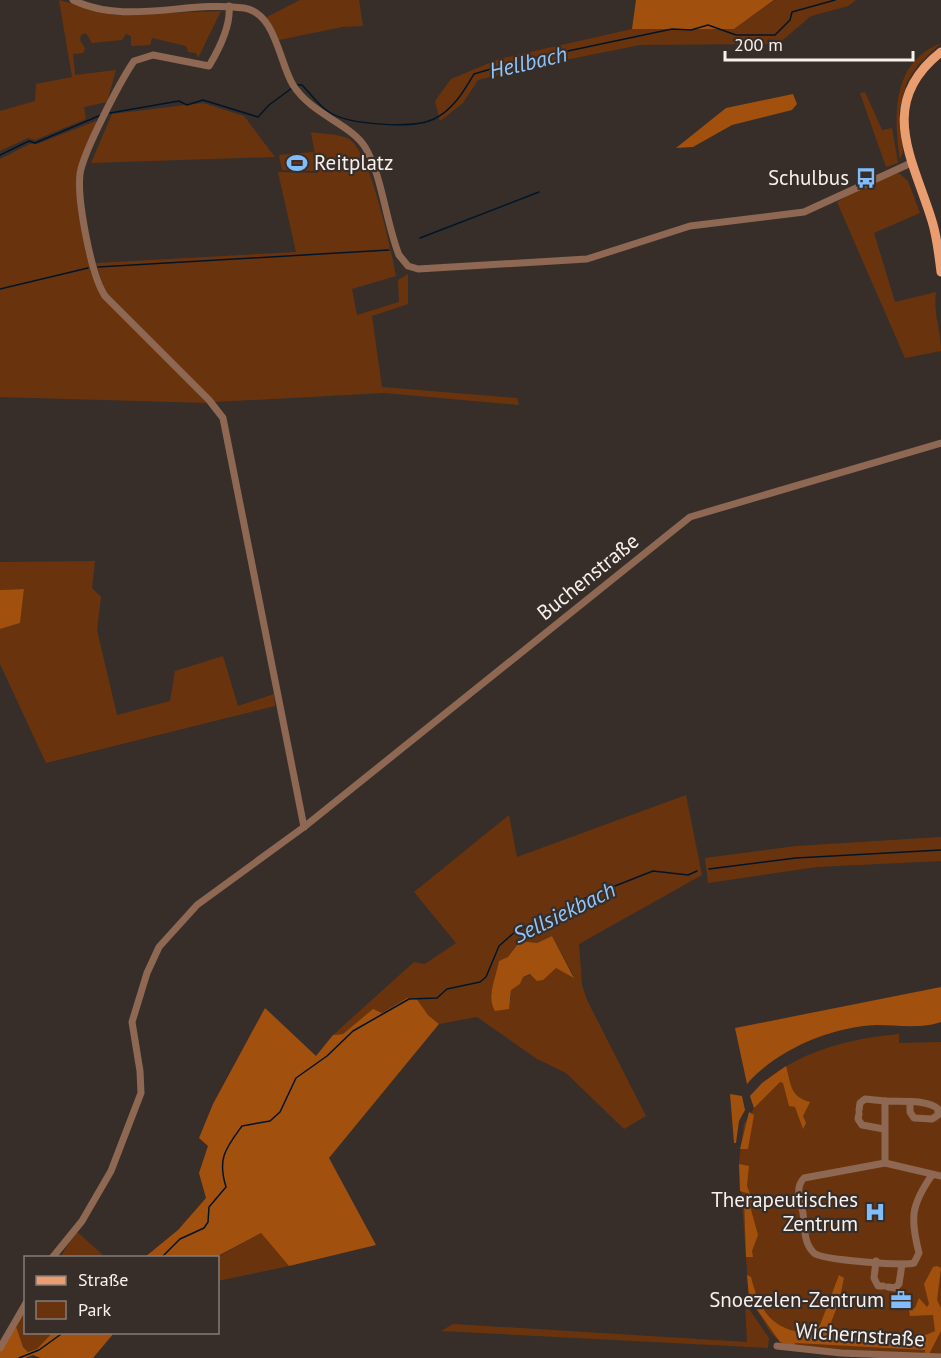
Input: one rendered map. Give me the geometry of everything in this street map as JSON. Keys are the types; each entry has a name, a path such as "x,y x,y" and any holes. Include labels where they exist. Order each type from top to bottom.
{"main road":[{"path":"941,52 922,69 907,97 904,137 932,223 941,272"}],"street":[{"path":"73,0 90,7 114,11 229,6 248,8 264,19 299,93 323,115 362,143 370,158 399,255 408,266 418,269 587,259 690,226 804,212 911,163"},
{"path":"229,6 230,13 221,41 209,66 153,55 134,61 109,105 80,171 80,189 94,274 99,287 105,296 209,400 222,418 304,827"},
{"name":"Buchenstraße","path":"53,1256 82,1221 105,1184 139,1101 141,1079 132,1023 147,973 159,947 209,894 304,827 690,517 941,443"},
{"path":"884,1129 862,1125 858,1119 860,1103 865,1100 910,1103"},
{"path":"885,1101 885,1164"},
{"path":"932,1175 919,1195 913,1214 912,1224 919,1257 914,1263 826,1258 812,1252 805,1234 799,1186 809,1176 846,1173 885,1164 941,1176"},
{"path":"876,1261 875,1281 878,1286 894,1288 899,1284 902,1264"},
{"path":"0,1348 24,1306"},
{"name":"Wichernstraße","path":"777,1346 809,1354 941,1357"}],"green space":[{"path":"59,0 114,15 221,11 198,58 196,53 188,52 186,46 152,38 150,45 131,46 131,36 126,34 122,40 92,43 86,33 81,35 80,40 85,48 83,53 73,54 75,75 116,70 107,102 84,107 86,119 35,140 28,138 0,151 0,111 35,101 36,84 72,77"},
{"path":"300,0 359,0 363,26 342,27 279,40 267,17"},
{"path":"775,0 856,0 848,6 811,16 778,44 640,45 525,68 478,80 463,103 440,121 435,101 451,79 499,59 632,29 734,29"},
{"path":"941,43 918,65 907,82 899,110 903,152 900,159 897,109 904,77 925,52"},
{"path":"865,92 882,130 892,128 898,163 886,167 860,93"},
{"path":"203,103 244,116 275,157 91,163 112,114"},
{"path":"96,121 99,123 78,173 90,267 98,290 207,403 0,397 0,159 30,144 37,144"},
{"path":"311,132 347,138 356,145 371,179 384,223 396,276 352,289 357,315 399,302 398,280 408,274 408,304 372,316 382,387 517,398 519,405 384,393 214,402 105,291 96,263 296,252 278,172 318,173"},
{"name":"Reitplatz","path":"313,152 316,171 282,170 279,155"},
{"path":"899,173 908,181 920,213 874,233 895,302 936,292 941,351 905,358 837,202 873,180"},
{"path":"95,561 92,588 101,597 97,630 117,715 170,701 175,671 223,656 238,706 274,694 275,706 46,763 0,664 0,629 20,623 24,589 0,590 0,562"},
{"path":"686,795 702,875 579,944 582,985 587,1000 646,1116 624,1129 566,1073 537,1059 477,1017 439,1024 428,1015 416,998 407,998 382,1013 373,1010 343,1034 333,1035 414,962 425,964 456,943 414,892 509,815 517,857","holes":["552,936 574,976 556,968 523,977 520,984 510,990 511,999 491,993 508,957 520,941 537,943"]},
{"path":"941,837 941,861 817,867 708,883 705,858 796,846"},
{"path":"899,1034 899,1043 941,1042 941,1356 794,1348 780,1342 771,1333 749,1298 739,1161 744,1124 754,1108 750,1096 781,1069 818,1051 858,1040"},
{"path":"76,1231 102,1254 100,1256 61,1256"},
{"path":"261,1233 289,1266 219,1281 219,1256"},
{"path":"745,1303 769,1338 768,1348 441,1331 453,1324 747,1342"},
{"path":"24,1313 24,1334 51,1334 37,1349 28,1352 23,1347 16,1326"}],"shaded area":[{"path":"636,0 774,0 734,29 632,29"},
{"path":"793,94 797,104 792,110 732,125 693,147 676,148 726,108"},
{"path":"24,589 20,623 0,629 0,590"},
{"path":"552,936 574,978 556,968 543,980 537,981 530,974 523,977 520,984 511,990 509,1009 495,1011 491,1000 492,987 499,961 508,957 520,941 537,943"},
{"path":"941,987 941,1022 917,1026 876,1025 841,1030 789,1051 759,1072 747,1084 735,1028"},
{"path":"407,998 416,998 428,1015 439,1024 329,1158 376,1245 289,1266 261,1233 218,1256 146,1256 178,1230 206,1198 199,1173 208,1146 199,1138 213,1104 265,1008 316,1056 333,1035 343,1034 373,1009 382,1013"},
{"path":"786,1066 795,1093 803,1100 810,1102 803,1116 806,1123 803,1129 795,1107 789,1106 783,1083 780,1082 754,1108 750,1096 762,1083"},
{"path":"730,1094 742,1096 745,1110 739,1121 736,1143 734,1143"},
{"path":"749,1112 754,1115 748,1149 740,1149"},
{"path":"739,1164 749,1166 747,1186 750,1194 740,1191"},
{"path":"744,1198 765,1206 763,1210 750,1206 758,1235 752,1251 753,1257 746,1257"},
{"path":"933,1267 941,1268 937,1300 941,1308 941,1331 929,1354 925,1354 925,1350 795,1343 794,1346 780,1342 749,1298 747,1275 751,1277 759,1301 770,1318 786,1328 810,1334 820,1325 839,1275 844,1278 839,1302 830,1325 831,1330 868,1340 883,1340 909,1332 911,1339 919,1333 926,1335 935,1331 933,1315 910,1316 909,1310 915,1308 919,1298 927,1307 929,1304 924,1284"},
{"path":"16,1326 23,1347 28,1352 37,1349 51,1334 113,1334 93,1358 41,1358 33,1355 25,1358 0,1358 0,1352"}],"waterway":[{"name":"Hellbach","path":"296,85 302,85 329,112 351,120 397,125 425,122 441,115 452,105 474,74 511,63 672,29 691,30 708,25 736,35 775,35 790,20 792,12 835,0"},
{"name":"Hellbach","path":"110,113 179,101 187,105 203,100 258,117 269,105 292,88"},
{"name":"Hellbach","path":"0,155 29,141 35,143 101,115"},
{"path":"420,238 539,192"},
{"path":"98,267 389,250"},
{"path":"0,289 88,268"},
{"name":"Sellsiekbach","path":"709,869 796,858 941,850"},
{"name":"Sellsiekbach","path":"163,1256 180,1239 204,1228 208,1222 209,1207 226,1187 222,1168 225,1154 242,1126 270,1121 280,1112 296,1078 327,1056 353,1031 409,999 437,998 447,989 480,982 486,977 499,946 516,931 592,895 653,871 688,875 697,871"},
{"name":"Sellsiekbach","path":"19,1358 39,1350 61,1334"}],"place":[{"name":"Reitplatz","path":"297,163"},
{"name":"Schulbus","path":"866,178"},
{"name":"Therapeutisches Zentrum","path":"875,1212"},
{"name":"Snoezelen-Zentrum","path":"901,1300"}]}
